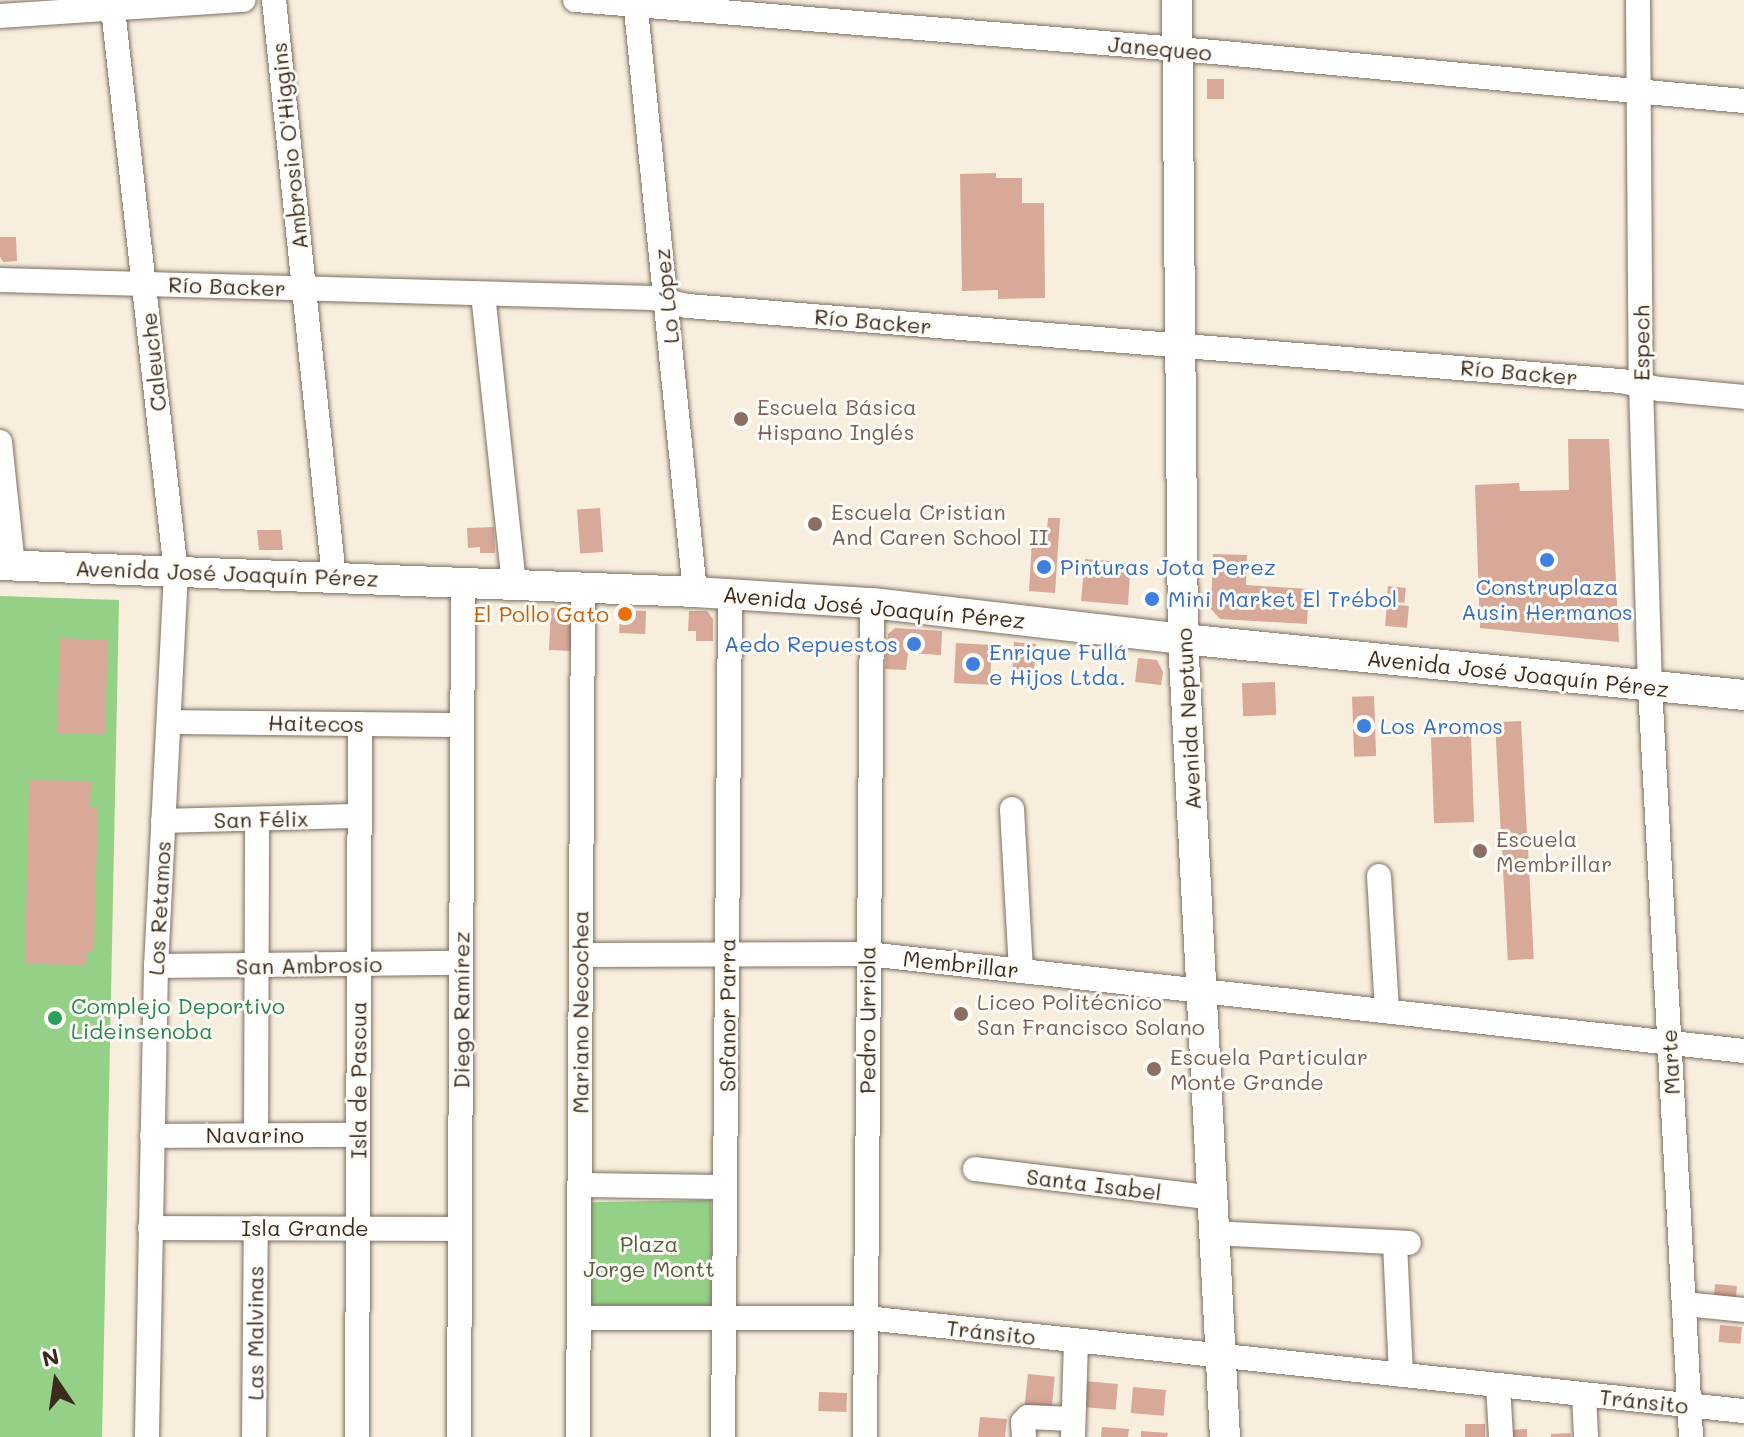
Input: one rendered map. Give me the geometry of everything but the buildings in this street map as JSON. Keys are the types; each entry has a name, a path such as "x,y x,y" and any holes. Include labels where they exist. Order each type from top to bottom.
{"main road":[{"name":"Avenida Neptuno","path":"1177,0 1183,639 1225,1437"},
{"name":"Avenida José Joaquín Pérez","path":"6,565 583,587 872,603 1183,639 1744,695"}],"street":[{"path":"0,16 113,9 138,4 243,0"},
{"name":"Ambrosio O'Higgins","path":"274,0 334,578"},
{"name":"Janequeo","path":"575,0 1177,49 1744,101"},
{"name":"Espech","path":"1638,0 1641,385 1650,687"},
{"name":"Lo López","path":"636,3 695,592"},
{"name":"Caleuche","path":"113,9 176,572"},
{"name":"Río Backer","path":"0,280 667,301 1621,381 1744,397"},
{"path":"483,294 514,585"},
{"path":"0,442 6,565"},
{"name":"Los Retamos","path":"147,1437 156,966 176,572"},
{"name":"Diego Ramírez","path":"459,1437 463,582"},
{"name":"Mariano Necochea","path":"578,1437 583,587"},
{"name":"Sofanor Parra","path":"723,1437 730,594"},
{"name":"Pedro Urriola","path":"865,1437 872,603"},
{"name":"Marte","path":"1650,687 1691,1437"},
{"name":"Haitecos","path":"169,722 462,725"},
{"name":"Isla de Pascua","path":"357,1437 360,724"},
{"path":"1012,809 1021,971"},
{"name":"San Félix","path":"163,821 360,816"},
{"path":"256,1135 257,819"},
{"path":"1379,876 1387,1011"},
{"name":"Membrillar","path":"581,955 868,954 1744,1051"},
{"name":"San Ambrosio","path":"156,966 461,963"},
{"name":"Navarino","path":"152,1136 358,1135"},
{"name":"Santa Isabel","path":"975,1169 1213,1198"},
{"path":"579,1185 725,1187"},
{"name":"Isla Grande","path":"150,1228 460,1229"},
{"name":"Las Malvinas","path":"254,1437 256,1228"},
{"path":"1214,1233 1402,1243 1401,1375"},
{"path":"1684,1304 1744,1310"},
{"name":"Tránsito","path":"579,1318 866,1318 1744,1411"},
{"path":"1024,1437 1023,1422 1028,1417 1072,1428 1076,1341"},
{"path":"1498,1385 1501,1437"},
{"path":"1584,1394 1586,1437"}],"green space":[{"name":"Complejo Deportivo Lideinsenoba","path":"0,596 119,600 102,1437 0,1437"},
{"name":"Plaza Jorge Montt","path":"711,1200 713,1311 589,1313 587,1202"}],"place":[{"name":"Escuela Básica Hispano Inglés","path":"741,419"},
{"name":"Escuela Cristian And Caren School II","path":"815,524"},
{"name":"Construplaza Ausin Hermanos","path":"1547,560"},
{"name":"Pinturas Jota Perez","path":"1044,567"},
{"name":"Mini Market El Trébol","path":"1152,599"},
{"name":"El Pollo Gato","path":"625,614"},
{"name":"Aedo Repuestos","path":"914,644"},
{"name":"Enrique Fullá e Hijos Ltda.","path":"973,664"},
{"name":"Los Aromos","path":"1364,726"},
{"name":"Escuela Membrillar","path":"1480,851"},
{"name":"Liceo Politécnico San Francisco Solano","path":"961,1014"},
{"name":"Complejo Deportivo Lideinsenoba","path":"55,1018"},
{"name":"Escuela Particular Monte Grande","path":"1154,1069"}]}
